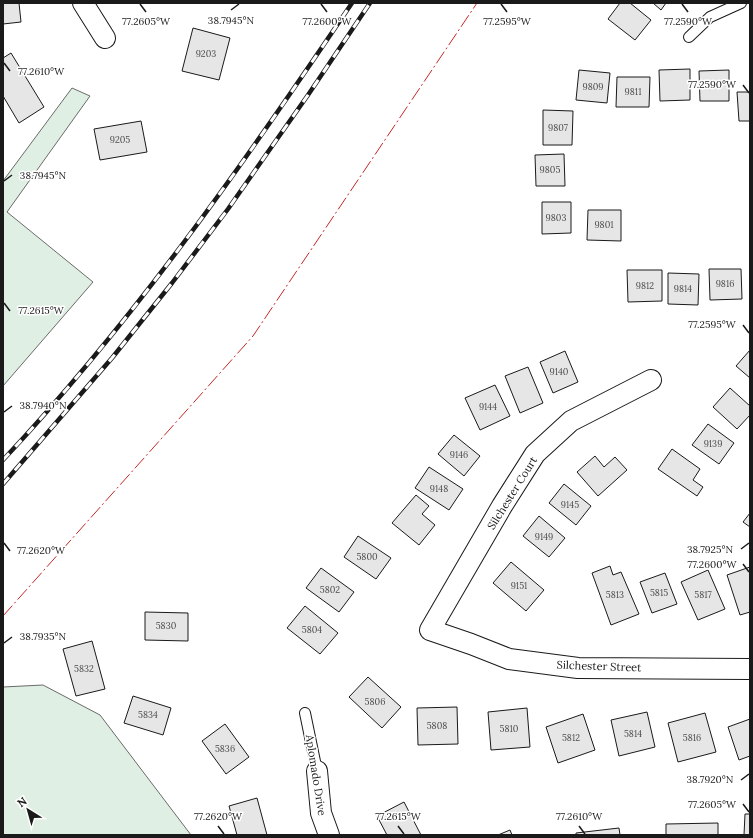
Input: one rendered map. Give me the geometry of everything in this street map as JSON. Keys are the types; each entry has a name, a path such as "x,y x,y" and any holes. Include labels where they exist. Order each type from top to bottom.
{"street":[{"path":"83,3 105,38"},
{"name":"Silchester Court","path":"430,630 502,506 535,454 570,421 651,380"},
{"name":"Silchester Street","path":"430,630 509,659 578,668 750,669"},
{"name":"Aplomado Drive","path":"317,771 321,813 329,835"}],"lane":[{"path":"689,37 710,17 741,3"},
{"name":"Aplomado Drive","path":"305,713 317,771"}],"green space":[{"path":"72,88 90,96 7,212 93,282 3,386 3,181"},
{"path":"43,685 100,715 191,835 3,835 3,687"}],"building":[{"path":"3,3 19,3 21,22 3,24"},
{"path":"620,3 630,3 651,20 635,40 608,19"},
{"path":"653,3 666,3 661,10"},
{"path":"193,28 230,38 219,80 182,71"},
{"path":"11,53 44,107 19,123 3,96 3,58"},
{"path":"690,69 690,100 660,101 659,70"},
{"path":"579,70 610,73 607,103 576,100"},
{"path":"729,70 729,101 700,101 699,71"},
{"path":"617,77 650,77 649,107 616,107"},
{"path":"737,92 750,92 750,121 739,121"},
{"path":"543,110 573,111 572,145 543,145"},
{"path":"141,121 147,152 100,160 94,129"},
{"path":"564,154 565,186 536,186 535,155"},
{"path":"542,202 571,202 571,233 542,234"},
{"path":"588,210 621,210 621,241 587,240"},
{"path":"709,269 741,269 742,299 710,300"},
{"path":"627,270 662,270 662,301 628,302"},
{"path":"668,273 699,274 698,305 668,304"},
{"path":"750,350 750,378 736,366"},
{"path":"565,351 578,382 553,393 540,362"},
{"path":"528,367 543,403 520,413 505,376"},
{"path":"495,385 510,416 480,430 465,398"},
{"path":"730,388 750,406 750,415 737,429 713,407"},
{"path":"708,424 734,443 719,464 692,445"},
{"path":"454,435 480,456 464,476 438,454"},
{"path":"672,449 700,469 693,480 703,487 697,496 658,469"},
{"path":"595,456 604,467 615,457 627,470 598,496 577,472"},
{"path":"429,467 463,489 449,510 415,488"},
{"path":"564,484 591,506 576,525 549,503"},
{"path":"416,495 429,506 422,514 435,525 419,545 392,523"},
{"path":"750,513 750,527 743,522"},
{"path":"539,516 565,538 549,557 523,536"},
{"path":"358,536 391,558 376,579 344,557"},
{"path":"511,562 544,590 526,611 493,583"},
{"path":"610,566 613,575 621,572 639,614 611,625 592,573"},
{"path":"750,567 750,612 740,615 727,575"},
{"path":"321,568 354,592 339,612 306,588"},
{"path":"708,570 725,609 698,620 681,582"},
{"path":"665,573 677,604 652,613 640,582"},
{"path":"305,606 338,633 320,654 287,628"},
{"path":"145,612 188,613 188,641 145,640"},
{"path":"92,641 105,689 76,696 63,649"},
{"path":"368,677 401,707 382,728 349,697"},
{"path":"133,696 171,708 163,735 124,723"},
{"path":"457,707 458,744 418,745 417,708"},
{"path":"527,708 530,747 491,750 488,712"},
{"path":"647,712 655,747 619,756 611,720"},
{"path":"705,713 716,752 678,762 668,723"},
{"path":"583,714 595,750 558,763 546,727"},
{"path":"750,719 750,756 739,760 728,727"},
{"path":"225,724 249,757 226,774 202,741"},
{"path":"257,798 267,835 237,835 229,806"},
{"path":"404,802 421,835 387,835 377,816"},
{"path":"745,814 750,814 750,835 744,835"},
{"path":"718,823 718,835 666,835 666,824"},
{"path":"619,828 620,835 576,835 576,833"},
{"path":"510,830 512,835 498,835"}],"railway":[{"path":"3,460 52,406 98,351 187,238 271,122 352,3"},
{"path":"3,484 112,358 172,283 228,209 370,3"}],"power":[{"path":"3,616 253,336 477,3"}]}
